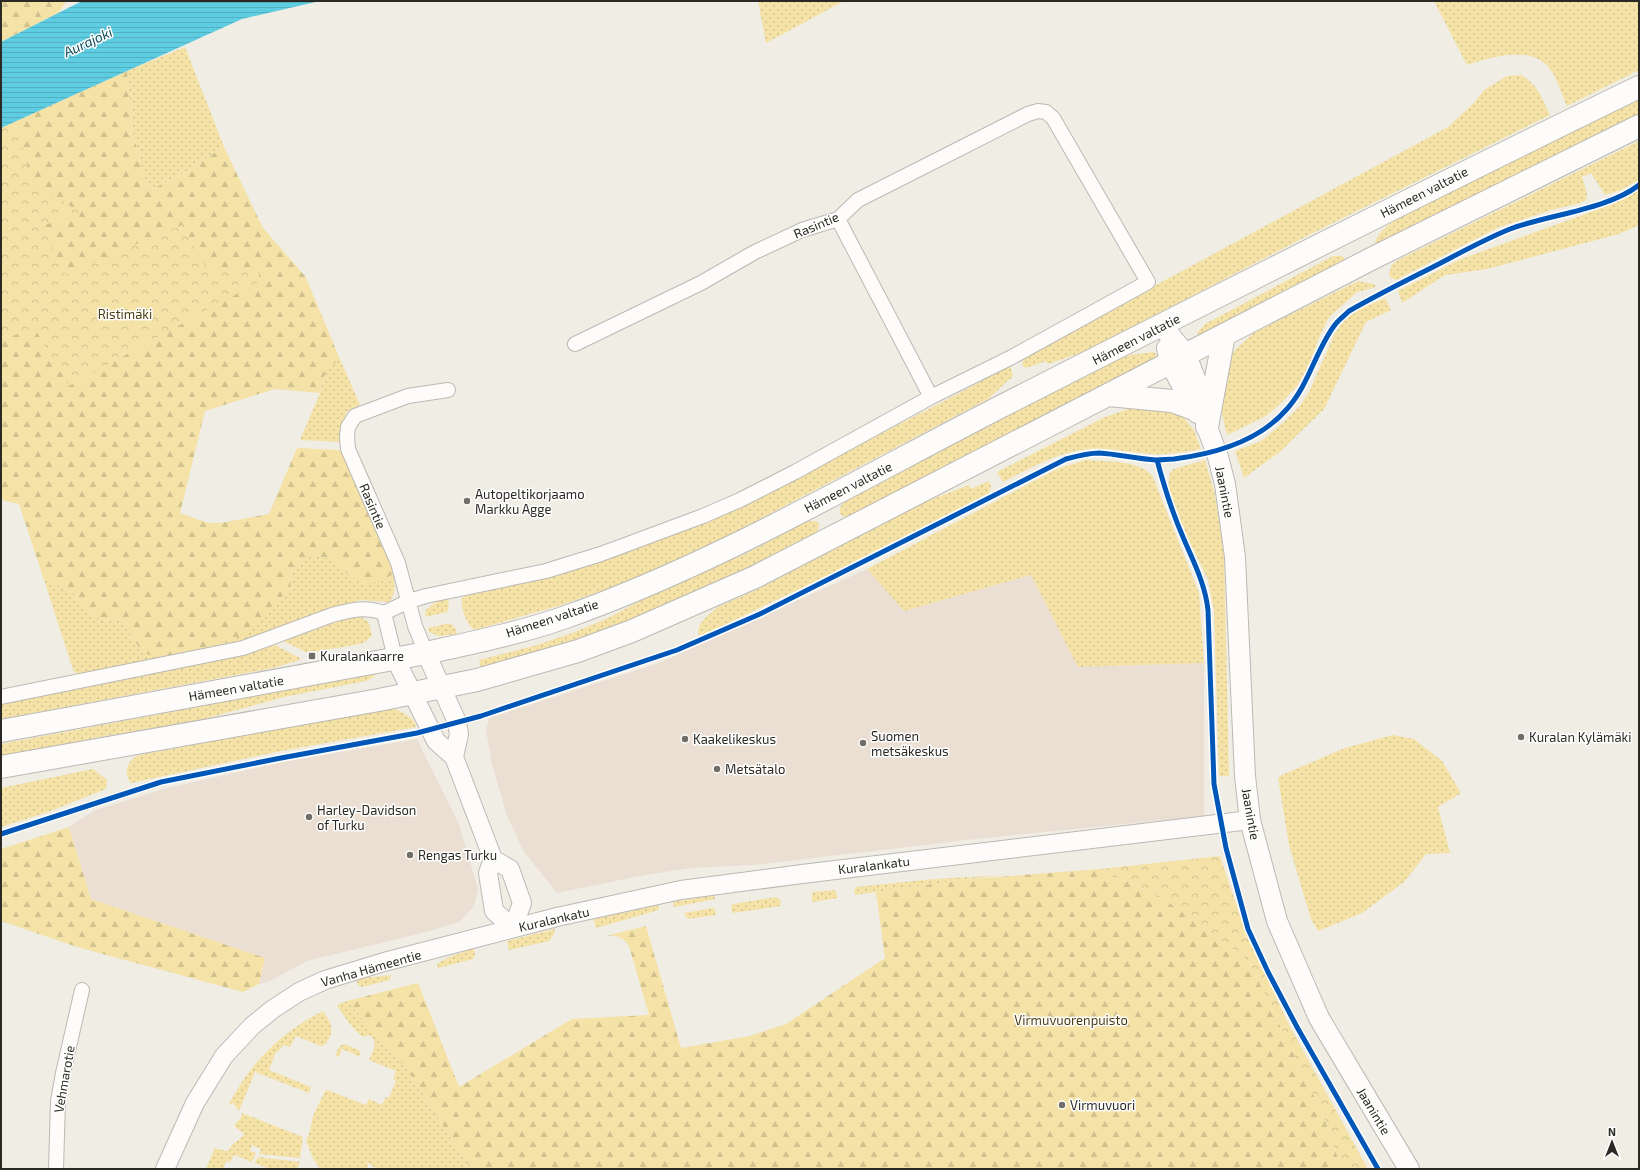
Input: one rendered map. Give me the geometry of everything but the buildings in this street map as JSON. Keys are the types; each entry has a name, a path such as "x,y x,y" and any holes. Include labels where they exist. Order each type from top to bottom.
{"highway":[{"name":"Hämeen valtatie","path":"1,731 468,644 561,618 641,587 713,555 1319,245 1639,86"},
{"path":"1,767 413,693 477,680 578,650 645,626 755,577 1371,259 1639,126"},
{"path":"1207,427 1224,335"},
{"path":"1108,395 1172,401 1194,409"}],"main road":[{"name":"Jaanintie","path":"1162,326 1178,359 1194,409 1207,427"},
{"name":"Jaanintie","path":"1178,359 1196,381 1207,427 1218,457 1225,484 1235,557 1245,776 1250,820 1277,921 1320,1018 1409,1169"}],"street":[{"name":"Rasintie","path":"575,344 700,283 755,252 796,233 838,219 858,200 1028,114 1038,111 1046,112 1053,118 1148,282 1012,357 931,397"},
{"path":"1,697 243,648 346,611 367,608 384,613 409,601 546,571 609,551 740,500 795,472 931,397 838,219"},
{"name":"Rasintie","path":"442,687 415,626 409,601 394,555 348,448 347,436 348,427 355,416 394,400 419,393 448,390"},
{"path":"384,613 396,658 436,741 454,757 494,858 510,869 522,903 507,930 494,911 488,873 494,858"},
{"path":"442,687 457,722 459,734 454,757"},
{"name":"Kuralankatu","path":"507,930 556,917 681,890 1250,820"},
{"name":"Vanha Hämeentie","path":"165,1169 195,1103 224,1056 252,1026 273,1009 299,992 325,980 384,962 507,930"},
{"name":"Vehmarotie","path":"56,1169 58,1102 82,990"}],"shaded area":[{"path":"867,569 904,611 1031,575 1078,667 1204,663 1204,816 976,839 754,865 690,868 635,877 557,893 524,852 507,816 492,764 486,731 489,718 659,663"},
{"path":"417,739 459,824 478,889 474,906 459,922 426,932 307,961 268,982 259,984 265,958 91,899 69,827 93,811 163,789 283,762"}],"green space":[{"path":"1,1 67,1 58,13 1,42"},
{"path":"758,1 844,1 766,43"},
{"path":"1434,1 1639,1 1639,70 1567,106 1553,73 1542,61 1533,57 1522,55 1499,56 1467,65"},
{"path":"185,47 224,147 180,175 148,191 133,133 127,71"},
{"name":"Ristimäki","path":"127,71 133,133 148,191 180,175 224,147 263,228 305,276 340,359 326,373 320,393 275,389 205,411 180,513 208,523 220,523 269,514 297,448 339,450 346,454 390,559 393,574 380,582 361,583 348,575 335,560 313,555 293,566 290,589 241,636 192,652 155,657 142,652 122,621 98,618 82,605 73,592 44,580 19,504 1,500 1,128"},
{"path":"1521,75 1536,87 1550,115 1309,235 1086,351 1048,364 1046,361 1026,368 1022,365 1024,358 1027,355 1448,127 1475,102 1484,90 1507,76"},
{"path":"1639,97 1639,116 1378,246 1375,242 1382,231 1388,226 1419,207"},
{"path":"15,122 32,180 79,212 42,226 65,274 182,225 207,269 258,269 260,281 69,386 35,329 1,339 1,128"},
{"path":"1639,141 1639,180 1621,190 1605,195 1591,173 1582,177 1587,193 1586,200 1581,203 1551,210 1497,228 1396,280 1391,278 1389,274 1391,266 1398,260"},
{"path":"1639,190 1639,225 1619,234 1487,269 1445,275 1402,303 1398,291 1461,259 1613,204"},
{"path":"1333,256 1344,257 1345,262 1200,336 1197,333 1205,324"},
{"path":"1358,281 1374,284 1376,287 1357,292 1329,317 1310,362 1298,385 1266,416 1227,435 1221,409 1229,359 1236,349 1255,332"},
{"path":"1385,298 1391,310 1366,322 1324,409 1281,451 1244,478 1235,451 1261,441 1283,423 1299,407 1309,392 1335,333 1341,325 1348,317 1362,308"},
{"path":"1153,352 1156,354 1156,359 852,516 844,517 840,514 840,508 843,503 1112,361 1130,355"},
{"path":"340,359 360,405 346,412 342,442 300,440 320,393 324,374 327,369"},
{"path":"1010,365 1013,376 988,399 731,534 659,568 610,588 558,606 474,630 467,620 463,611 462,602 462,598 466,595 551,576 638,548 706,522 817,467 971,387"},
{"path":"1137,406 1179,412 1194,430 1201,449 1177,453 1158,454 1088,449 1054,457 1003,482 997,472 1105,417"},
{"path":"1085,460 1111,461 1129,464 1137,466 1152,475 1199,593 1204,663 1078,667 1031,575 904,611 867,569 1057,469"},
{"path":"1205,460 1214,491 1224,551 1229,776 1219,776 1214,610 1208,580 1186,534 1168,486 1170,472 1174,469"},
{"path":"989,481 991,486 989,493 814,582 699,636 698,632 700,624 718,607 758,589 927,501 969,485 971,489"},
{"path":"806,522 818,522 819,525 817,532 740,571 663,607 610,629 578,640 481,668 479,660 537,645 606,619 644,599 745,554"},
{"path":"313,555 335,560 348,575 380,582 393,574 394,589 391,599 389,602 360,600 247,641 78,675 73,670 44,580 73,592 82,605 98,618 122,621 142,652 290,589 293,566"},
{"path":"447,598 449,605 447,612 425,617 426,610 437,601"},
{"path":"360,617 368,622 372,635 360,644 308,653 283,641 348,618"},
{"path":"451,624 456,629 457,634 439,636 429,632 428,628"},
{"path":"275,645 300,658 300,660 273,668 1,719 1,703"},
{"path":"372,674 375,676 366,681 284,697 200,720 99,737 1,757 1,744"},
{"path":"393,708 404,713 413,720 416,727 281,751 131,783 128,779 127,771 129,763 139,755"},
{"path":"1393,735 1414,739 1442,761 1461,793 1438,807 1450,853 1426,854 1404,882 1362,913 1318,931 1311,919 1289,845 1278,778 1345,748"},
{"path":"93,769 107,780 106,789 48,812 1,827 1,788"},
{"path":"69,827 91,899 265,958 259,984 243,992 77,947 1,921 1,849"},
{"path":"1220,856 1245,931 1288,1023 1368,1169 1342,1169 1324,1117 1249,961 1163,898 1100,869"},
{"name":"Virmuvuorenpuisto","path":"1100,869 1163,898 1249,961 1324,1117 1342,1169 471,1169 406,1068 347,1001 418,983 459,1087 572,1019 649,1015 629,946 619,937 613,935 606,936 646,926 681,1048 750,1036 786,1024 885,958 876,892 960,880"},
{"path":"1006,875 855,895 854,890 856,887 934,879"},
{"path":"835,890 838,898 812,902 812,892"},
{"path":"714,895 715,899 674,907 673,902"},
{"path":"776,897 780,900 781,906 732,913 731,907 733,904"},
{"path":"658,905 659,910 596,928 594,919"},
{"path":"713,908 715,909 716,915 688,919 684,913"},
{"path":"555,929 554,934 549,941 509,950 507,941"},
{"path":"474,948 475,955 473,959 438,968 437,964 449,957"},
{"path":"391,975 390,980 362,987 358,985 356,979"},
{"path":"347,1001 406,1068 471,1169 380,1169 373,1167 367,1161 368,1169 320,1169 313,1158 306,1141 313,1116 325,1091 327,1090 366,1105 369,1099 382,1105 386,1097 389,1098 396,1081 393,1079 396,1071 369,1060 374,1047 374,1040 369,1035 363,1037 342,1014 337,1005"},
{"path":"323,1011 331,1025 330,1036 326,1043 321,1046 296,1036 290,1047 284,1045 275,1054 269,1070 311,1087 309,1093 255,1072 239,1111 233,1103 228,1106 246,1076 268,1050 280,1039 308,1019"},
{"path":"344,1044 359,1050 361,1057 342,1049 339,1057 335,1056 339,1047"},
{"path":"242,1113 303,1137 300,1158 259,1154 261,1149 252,1145 250,1151 256,1153 252,1162 234,1155 230,1162 226,1161 223,1169 206,1169 215,1148 226,1151 229,1150 232,1145 244,1134 235,1127 235,1124 241,1118"},
{"path":"258,1157 300,1162 297,1169 270,1169 255,1163"}],"water":[{"name":"Aurajoki","path":"82,1 320,1 242,19 1,128 1,42"}],"cycle path":[{"path":"1,834 161,782 417,733 481,716 677,650 760,614 1066,459 1099,453 1156,460 1174,459 1205,454 1235,444 1263,430 1286,410 1301,390 1327,336 1339,320 1349,311 1500,233 1525,224 1595,206 1626,193 1639,185"},
{"path":"1157,460 1172,509 1198,572 1208,610 1214,784 1226,848 1248,929 1268,972 1297,1027 1378,1169"}],"place":[{"name":"Autopeltikorjaamo Markku Agge","path":"467,501"},
{"name":"Kuralankaarre","path":"312,656"},
{"name":"Kuralan Kylämäki","path":"1521,737"},
{"name":"Kaakelikeskus","path":"685,739"},
{"name":"Suomen metsäkeskus","path":"863,743"},
{"name":"Metsätalo","path":"717,769"},
{"name":"Harley-Davidson of Turku","path":"309,817"},
{"name":"Rengas Turku","path":"410,855"},
{"name":"Virmuvuori","path":"1062,1105"}]}
